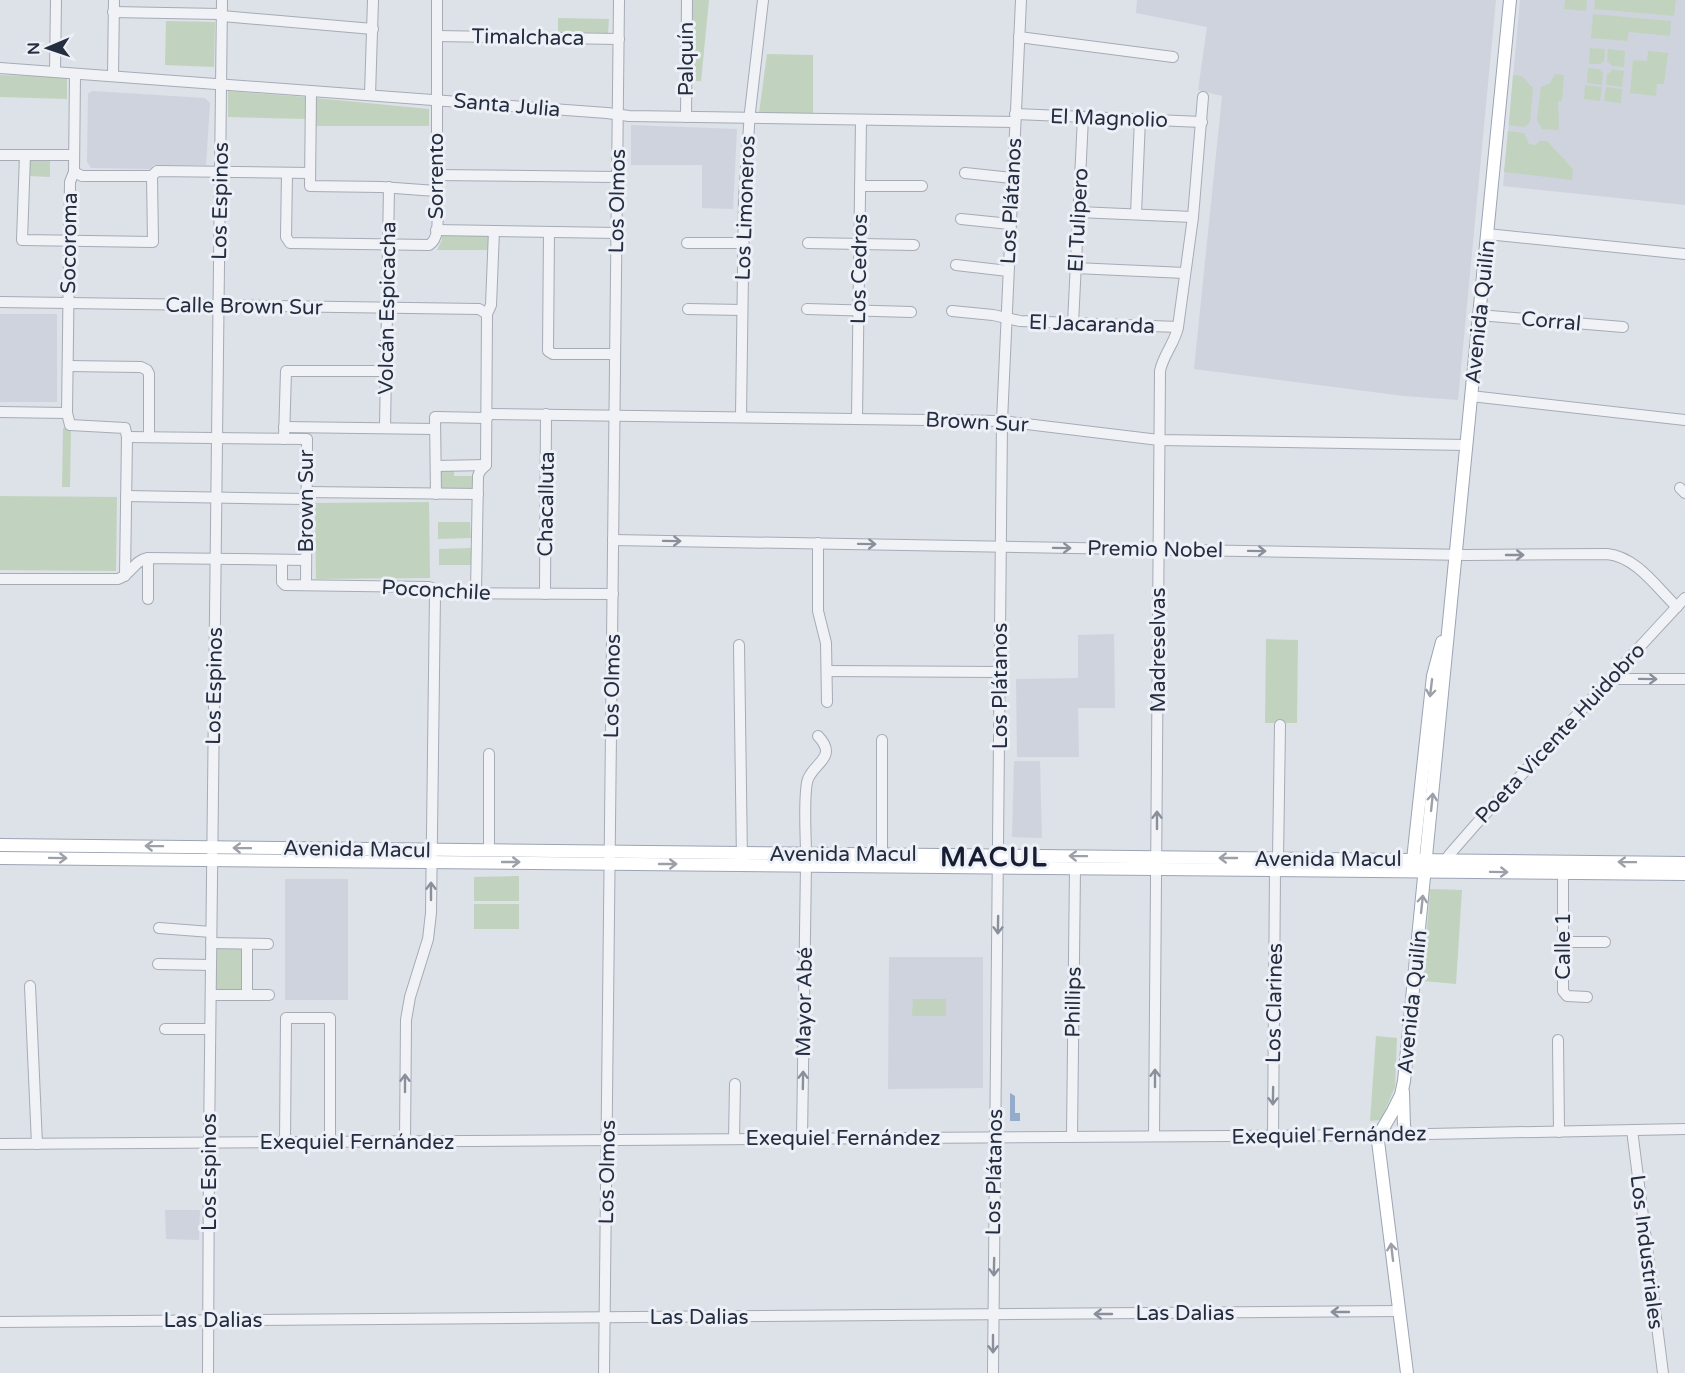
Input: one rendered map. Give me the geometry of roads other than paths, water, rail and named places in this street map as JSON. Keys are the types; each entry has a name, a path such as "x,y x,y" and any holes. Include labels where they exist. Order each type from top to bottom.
{"main road":[{"name":"Avenida Quilín","path":"1379,1135 1403,1088 1510,0"},
{"name":"Avenida Quilín","path":"1413,860 1433,676 1448,624"},
{"path":"1421,776 1428,779 1435,777"},
{"name":"Avenida Macul","path":"0,844 212,847 431,856 489,851 610,858"},
{"name":"Avenida Macul","path":"806,859 882,855 999,861 1075,868 1157,863"},
{"name":"Avenida Macul","path":"0,858 212,860 431,856 1426,866 1685,863"},
{"name":"Avenida Macul","path":"1277,864 1413,860 1426,866"},
{"name":"Avenida Macul","path":"1443,866 1563,873 1685,874"},
{"path":"1403,1088 1404,1127 1408,1135"},
{"path":"1379,1135 1379,1151 1407,1373"}],"street":[{"path":"55,72 56,0"},
{"path":"113,76 114,0"},
{"name":"Los Espinos","path":"208,1373 222,0"},
{"path":"370,95 373,0"},
{"name":"Sorrento","path":"388,244 429,245 436,238 437,0"},
{"name":"Los Olmos","path":"604,1373 619,0"},
{"name":"Palquín","path":"686,117 687,0"},
{"name":"Los Limoneros","path":"741,416 743,243 749,118 763,0"},
{"name":"Los Plátanos","path":"993,1373 1002,421 1021,0"},
{"path":"113,12 219,14 373,29"},
{"name":"Timalchaca","path":"437,36 619,39"},
{"path":"1019,37 1173,57"},
{"name":"Santa Julia","path":"0,68 436,99 618,115 861,120 1015,118"},
{"name":"Socoroma","path":"67,413 69,182 74,171 75,74"},
{"path":"311,90 309,186 389,187 436,191"},
{"name":"Madreselvas","path":"1154,1136 1160,367 1175,339 1178,327 1193,217 1203,97"},
{"name":"El Magnolio","path":"1015,118 1083,117 1202,122"},
{"name":"El Tulipero","path":"1073,324 1083,117"},
{"path":"1136,214 1140,119"},
{"name":"Los Cedros","path":"857,418 861,120"},
{"path":"0,155 74,155"},
{"path":"25,155 22,240 153,242 152,176 158,171 310,173"},
{"path":"74,171 82,176 152,176"},
{"path":"287,173 286,237 288,242 388,244"},
{"path":"965,173 1012,178"},
{"path":"436,175 617,177"},
{"path":"860,186 922,186"},
{"name":"Volcán Espicacha","path":"385,428 389,187"},
{"path":"1078,212 1193,217"},
{"path":"961,219 1010,224"},
{"path":"436,230 617,233"},
{"path":"476,593 479,473 486,465 487,314 491,305 494,231"},
{"path":"549,232 548,351 555,354 615,354"},
{"path":"1487,234 1685,254"},
{"path":"687,243 743,243"},
{"path":"808,243 914,245"},
{"path":"956,265 1008,271"},
{"path":"1075,268 1185,273"},
{"name":"Calle Brown Sur","path":"0,302 479,309 487,314"},
{"path":"688,309 742,310"},
{"path":"807,309 911,312"},
{"name":"El Jacaranda","path":"952,311 993,315 1006,319 1073,324 1178,327"},
{"name":"Corral","path":"1479,315 1623,327"},
{"path":"68,366 141,367 147,370 149,374 149,437"},
{"name":"Brown Sur","path":"284,439 285,374 288,370 386,371"},
{"path":"1472,396 1685,420"},
{"path":"0,412 67,413"},
{"name":"Brown Sur","path":"67,413 70,425 123,426 127,430 127,437 307,439 306,585"},
{"name":"Chacalluta","path":"545,594 546,414"},
{"name":"Brown Sur","path":"284,427 435,429 435,417 615,414 1002,421 1159,440 1467,445"},
{"path":"435,429 436,494"},
{"path":"125,576 127,437"},
{"path":"436,466 486,465"},
{"path":"126,496 216,498 478,494"},
{"name":"Premio Nobel","path":"613,540 1618,556 1632,563 1677,607"},
{"path":"818,543 818,611 826,643 827,702"},
{"path":"0,579 115,579 125,576 138,561 148,558 306,560"},
{"path":"148,558 148,599"},
{"name":"Poconchile","path":"282,560 284,584 429,587 434,589 435,593 613,594"},
{"path":"405,1141 406,1020 430,926 435,593"},
{"name":"Poeta Vicente Huidobro","path":"1443,866 1476,824 1685,598"},
{"path":"739,645 742,859"},
{"path":"827,670 1000,672"},
{"path":"1611,679 1685,679"},
{"name":"Los Clarines","path":"1273,1136 1280,725"},
{"name":"Mayor Abé","path":"802,1138 808,779 821,764 826,750 824,742 818,736"},
{"path":"882,740 882,855"},
{"path":"489,754 489,851"},
{"name":"Phillips","path":"1072,1137 1075,868"},
{"name":"Calle 1","path":"1563,873 1563,993 1567,996 1587,997"},
{"path":"159,928 247,944 268,944"},
{"path":"1563,942 1605,942"},
{"path":"247,944 247,995"},
{"path":"158,963 211,965"},
{"path":"30,986 37,1144"},
{"path":"211,995 269,995"},
{"path":"285,1142 286,1018 330,1018 330,1142"},
{"path":"165,1029 210,1029"},
{"path":"1558,1040 1559,1131"},
{"path":"734,1139 735,1084"},
{"name":"Exequiel Fernández","path":"0,1144 1408,1135 1685,1129"},
{"name":"Los Industriales","path":"1632,1130 1663,1373"},
{"name":"Las Dalias","path":"0,1322 1399,1311"}],"water":[{"path":"1010,1093 1015,1096 1015,1113 1020,1113 1020,1121 1010,1121"}],"district":[{"name":"MACUL","path":"994,857"}]}
